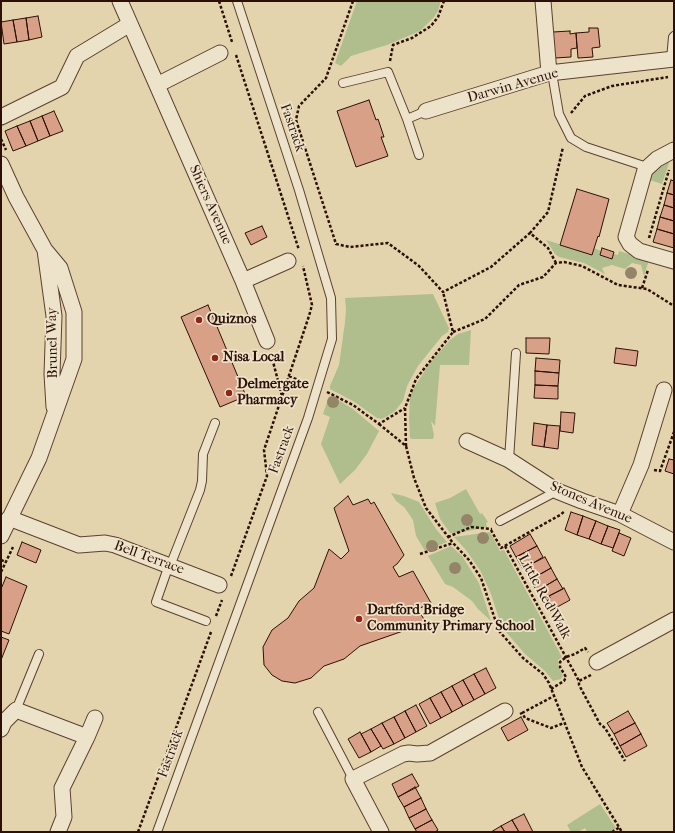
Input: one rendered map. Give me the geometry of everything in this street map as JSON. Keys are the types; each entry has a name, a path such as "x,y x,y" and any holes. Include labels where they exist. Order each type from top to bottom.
{"street":[{"name":"Shiers Avenue","path":"120,1 243,281 267,341"},
{"path":"543,1 550,73"},
{"path":"1,117 62,88 77,56 130,24"},
{"path":"157,85 220,53"},
{"name":"Darwin Avenue","path":"426,112 550,73 672,59"},
{"path":"674,150 658,159 645,170 626,237 630,244 639,250 674,261"},
{"name":"Brunel Way","path":"1,164 16,197 45,250 60,268 74,312 74,359 39,458 1,536"},
{"name":"Brunel Way","path":"45,250 54,316 52,374 55,414"},
{"path":"243,281 294,259"},
{"path":"620,514 641,465 664,390"},
{"name":"Stones Avenue","path":"467,441 509,460 557,491 620,514 674,542"},
{"name":"Bell Terrace","path":"9,518 76,545 111,544 224,587"},
{"path":"596,662 674,620"},
{"path":"1,729 4,722 16,710 87,737"},
{"path":"381,832 353,779 403,754 430,752 510,713"},
{"path":"58,832 64,817 62,788 95,718"}],"lane":[{"name":"Fastrack","path":"157,832 308,418 332,339 331,298 299,190 236,1"},
{"path":"672,59 674,36"},
{"path":"343,83 388,72 407,119 419,156"},
{"path":"550,73 559,114 571,138 586,147 647,167"},
{"path":"407,119 426,112"},
{"path":"509,460 516,353"},
{"path":"210,622 156,602 169,565 200,490 202,481 203,454 215,423"},
{"path":"500,521 557,491"},
{"path":"16,710 39,654"},
{"path":"318,712 353,779"}],"path":[{"path":"219,1 234,46"},
{"path":"353,1 326,78 299,106 296,120 336,244 350,247 388,242 419,266 443,292 453,332"},
{"path":"388,72 393,45 412,38 427,29 438,17 444,1"},
{"path":"236,54 294,259"},
{"path":"642,288 648,253 670,166"},
{"path":"443,292 491,267 530,233"},
{"path":"622,832 582,767 554,696 543,674 523,658 499,631 481,578 469,560 448,537 426,508 414,478 406,446 405,408 416,379 453,332 485,319 519,285 543,277 556,263 564,262 582,266 618,285 647,289 674,306"},
{"path":"210,622 267,476 264,450 310,316 312,304 303,264"},
{"path":"267,341 283,396"},
{"path":"289,376 334,395 352,405 406,446"},
{"path":"379,424 405,408"},
{"path":"505,546 582,501"},
{"name":"Little Red Walk","path":"448,537 471,527 491,529 501,548 505,546 579,681 579,686 600,724 606,728 625,761"},
{"path":"420,554 453,543"},
{"path":"1,560 6,562"},
{"path":"138,832 211,629"},
{"path":"551,689 564,681 566,677 560,667 560,662 566,657"},
{"path":"579,681 598,671 596,662"},
{"path":"510,713 522,713 554,696"},
{"path":"522,713 525,718 551,728 564,722"},
{"path":"612,832 620,828"}],"green space":[{"path":"357,1 441,1 438,11 434,17 420,31 387,45 351,56 341,66 335,63"},
{"path":"670,160 662,184 650,180 652,172 655,168"},
{"path":"546,240 592,254 594,248 601,251 600,255 611,259 613,254 618,255 619,251 649,260 644,276 641,265 632,263 625,269 612,265 602,268 605,274 584,263 559,257 555,254"},
{"path":"433,294 449,328 448,332 442,336 418,366 407,386 403,401 395,411 381,419 377,418 353,401 330,389 339,365 345,322 345,298"},
{"path":"471,330 469,365 440,365 435,426 431,421 434,435 433,439 410,438 410,397 414,388 429,364 450,340 458,334"},
{"path":"329,396 353,409 379,431 367,454 355,470 340,484 321,444 330,417 323,414"},
{"path":"466,489 480,514 482,513 488,522 486,523 487,527 454,534 450,533 440,519 435,503 450,498"},
{"path":"391,493 419,502 436,529 447,542 425,551 416,536 413,520 404,507 396,501"},
{"path":"490,532 500,551 504,550 562,657 558,660 558,666 563,676 561,679 553,681 545,671 525,654 506,632 501,625 491,594 481,572 466,550 454,537"},
{"path":"451,546 462,556 479,583 491,621 472,601 453,587 445,584 428,556"},
{"path":"600,804 616,828 609,832 587,832 585,828 578,832 571,832 567,825"}],"building":[{"path":"38,16 42,37 29,40 26,18"},
{"path":"26,18 29,40 17,42 13,20"},
{"path":"13,20 17,42 4,44 1,22"},
{"path":"589,28 598,28 600,47 592,48 593,57 578,58 576,33 589,32"},
{"path":"570,31 570,34 576,33 577,48 571,49 571,57 555,58 553,32"},
{"path":"369,100 376,120 378,119 384,137 381,137 388,156 356,167 337,111"},
{"path":"54,111 63,131 50,136 42,116"},
{"path":"42,116 50,136 38,141 30,121"},
{"path":"30,121 38,141 26,146 17,126"},
{"path":"17,126 26,146 13,151 5,131"},
{"path":"671,180 674,181 674,195 667,193"},
{"path":"577,189 609,199 599,237 598,236 592,255 560,245"},
{"path":"667,193 674,195 674,208 664,205"},
{"path":"664,205 674,208 674,221 660,217"},
{"path":"660,217 674,221 674,234 657,229"},
{"path":"262,226 267,237 251,245 245,233"},
{"path":"657,229 674,234 674,248 653,242"},
{"path":"602,248 614,252 612,259 600,255"},
{"path":"208,305 246,396 220,407 181,317"},
{"path":"526,338 550,338 549,354 526,353"},
{"path":"616,348 638,351 636,366 614,363"},
{"path":"536,358 560,360 559,373 535,371"},
{"path":"535,371 559,373 558,386 535,385"},
{"path":"535,385 558,386 558,399 534,398"},
{"path":"561,412 575,413 573,433 560,431"},
{"path":"534,423 547,425 544,447 532,445"},
{"path":"547,425 560,426 558,449 544,447"},
{"path":"669,459 674,460 674,474 665,471"},
{"path":"348,496 353,505 368,499 371,504 374,502 404,555 393,567 399,577 413,571 431,603 418,609 426,623 360,646 344,659 324,666 311,678 295,683 282,681 272,675 264,665 263,647 272,630 288,618 299,601 314,588 329,549 341,559 349,551 334,508"},
{"path":"571,512 583,516 577,535 565,530"},
{"path":"583,516 596,521 589,539 577,535"},
{"path":"596,521 608,526 601,544 589,539"},
{"path":"608,526 620,530 613,548 601,544"},
{"path":"619,533 631,538 624,556 612,551"},
{"path":"530,534 537,546 516,557 510,546"},
{"path":"22,542 41,550 36,563 17,555"},
{"path":"537,546 543,557 523,569 516,557"},
{"path":"545,557 551,568 530,580 524,568"},
{"path":"551,568 557,579 537,591 530,580"},
{"path":"6,577 27,586 9,634 1,631 1,589"},
{"path":"557,579 563,589 549,596 550,598 543,602 537,591"},
{"path":"564,588 570,600 550,611 544,601 550,598 549,596"},
{"path":"1,637 9,640 1,660"},
{"path":"486,668 496,688 485,694 474,674"},
{"path":"474,674 485,694 474,700 463,680"},
{"path":"463,680 474,700 463,706 452,686"},
{"path":"452,686 463,706 452,712 441,692"},
{"path":"441,692 452,712 441,718 430,698"},
{"path":"430,698 441,718 430,724 419,704"},
{"path":"416,705 427,726 416,732 405,711"},
{"path":"405,711 416,732 405,738 394,717"},
{"path":"628,711 635,723 614,734 607,723"},
{"path":"394,717 405,738 394,744 382,723"},
{"path":"521,717 528,730 508,741 501,728"},
{"path":"382,723 394,744 383,749 371,729"},
{"path":"635,723 641,734 620,746 614,734"},
{"path":"371,729 381,746 371,752 361,734"},
{"path":"360,732 371,752 359,758 348,739"},
{"path":"641,734 647,746 626,757 620,746"},
{"path":"412,774 419,786 398,797 392,784"},
{"path":"415,787 421,798 404,807 398,797"},
{"path":"421,798 426,809 409,818 404,807"},
{"path":"426,809 432,820 415,829 409,818"},
{"path":"524,814 533,832 519,832 512,820"},
{"path":"432,820 438,830 435,832 417,832 415,829"},
{"path":"512,820 519,832 505,832 501,826"},
{"path":"501,826 505,832 491,832"}],"place":[{"name":"Quiznos","path":"199,320"},
{"name":"Nisa Local","path":"215,358"},
{"name":"Delmergate Pharmacy","path":"229,393"},
{"name":"Dartford Bridge Community Primary School","path":"359,619"}]}
